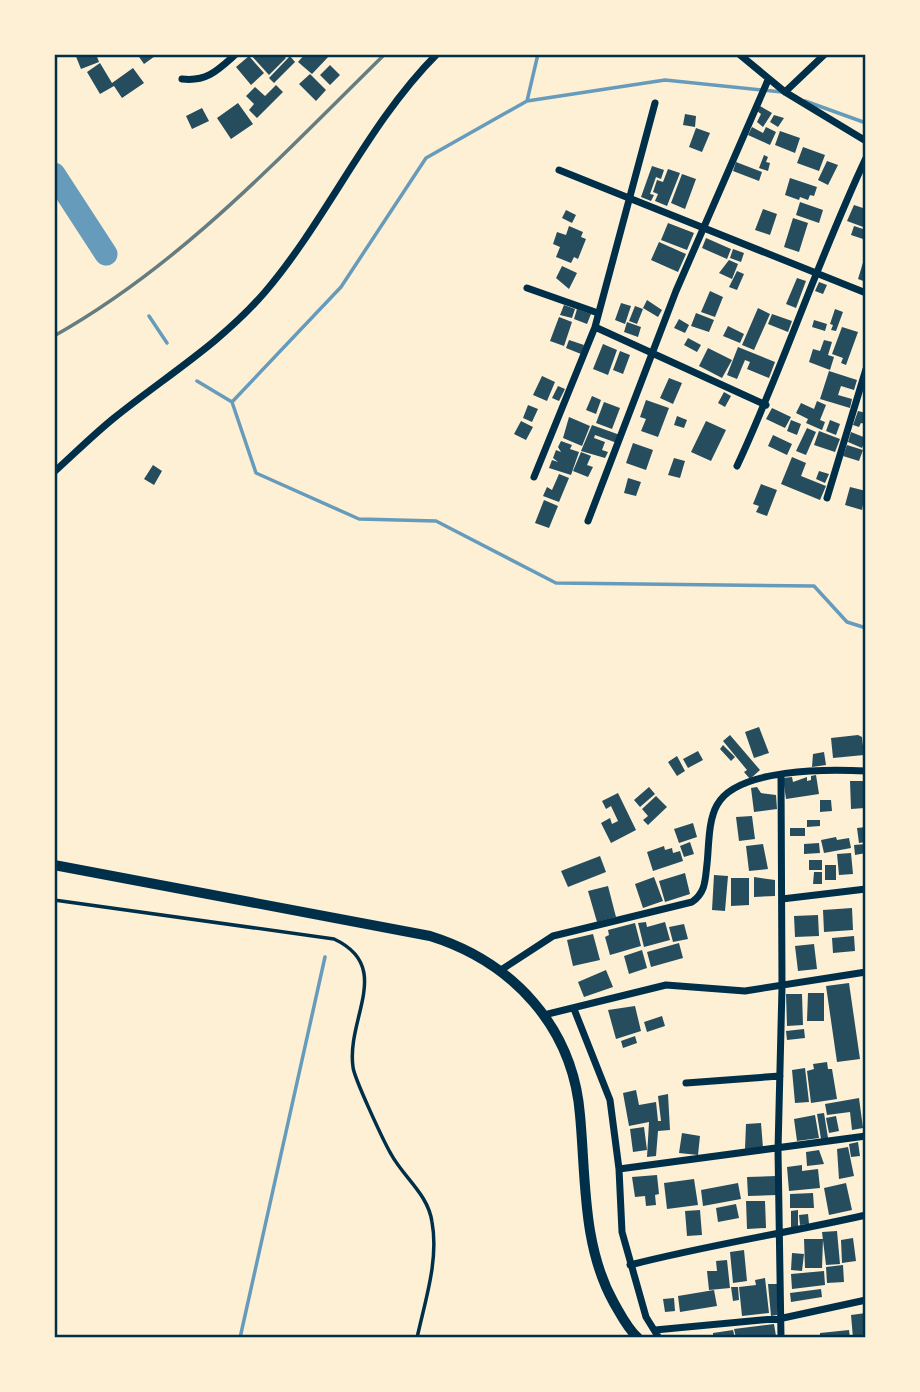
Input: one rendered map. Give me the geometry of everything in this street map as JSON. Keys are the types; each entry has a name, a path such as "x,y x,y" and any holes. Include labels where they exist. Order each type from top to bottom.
{"main road":[{"path":"54,865 430,936 481,956 501,970 544,1015 565,1052 579,1102 588,1219 598,1268 607,1291 638,1338"}],"street":[{"path":"182,79 195,80 210,76 236,54"},
{"path":"54,472 113,418 176,374 220,337 263,294 320,219 405,89 437,54"},
{"path":"738,54 785,92 866,141"},
{"path":"785,92 825,54"},
{"path":"588,522 652,353 768,80"},
{"path":"534,477 595,327 655,103"},
{"path":"737,466 766,405 816,274 866,158"},
{"path":"559,170 866,293"},
{"path":"527,288 598,313"},
{"path":"595,327 766,405"},
{"path":"827,498 866,369"},
{"path":"501,970 553,936 692,902 702,893 705,885 716,805 737,787 781,775 866,771"},
{"path":"781,775 782,987 778,1150 783,1318 781,1338"},
{"path":"782,899 866,889"},
{"path":"544,1015 666,985 745,991 866,972"},
{"path":"574,1009 610,1100 619,1169 622,1232 629,1265 646,1317 657,1334 783,1318 866,1300"},
{"path":"686,1083 780,1076"},
{"path":"619,1169 778,1150 866,1136"},
{"path":"629,1265 703,1246 779,1234 866,1215"}],"lane":[{"path":"54,900 334,939 351,947 362,961 366,979 352,1048 353,1069 391,1156 425,1200 432,1221 434,1256 417,1338"}],"building":[{"path":"75,54 96,54 99,62 81,69"},
{"path":"137,54 158,54 144,64"},
{"path":"250,54 282,54 286,58 269,75"},
{"path":"305,54 331,54 312,74 298,62"},
{"path":"249,56 264,73 251,85 236,67"},
{"path":"290,56 295,62 274,83 269,78"},
{"path":"100,63 112,83 133,68 144,83 122,98 114,86 100,94 87,72"},
{"path":"330,65 340,75 330,85 320,75"},
{"path":"310,74 326,90 316,101 299,84"},
{"path":"276,85 283,92 257,118 249,110 254,104 246,96 255,87 265,96"},
{"path":"238,103 253,124 231,139 217,118"},
{"path":"760,106 772,113 763,127 757,122 761,114 757,111"},
{"path":"202,108 209,121 192,129 186,116"},
{"path":"685,114 696,116 695,127 683,125"},
{"path":"774,115 784,118 778,127 770,122"},
{"path":"752,127 763,133 766,127 776,132 770,145 748,135"},
{"path":"696,128 710,133 702,152 689,147"},
{"path":"780,131 800,138 795,153 775,145"},
{"path":"803,147 825,155 819,171 797,163"},
{"path":"764,155 768,157 766,162 770,163 768,171 759,168"},
{"path":"827,161 838,165 828,185 818,180"},
{"path":"736,162 762,172 759,181 733,171"},
{"path":"652,166 664,170 661,179 656,177 650,194 654,195 651,201 641,197"},
{"path":"668,169 680,173 667,206 655,201 658,194 653,192 657,180 663,182"},
{"path":"682,174 696,179 685,209 671,203"},
{"path":"790,178 817,187 814,196 810,195 808,200 800,197 799,200 785,195"},
{"path":"800,202 823,210 819,223 796,215"},
{"path":"854,205 866,209 866,228 847,221"},
{"path":"763,209 777,214 770,235 755,230"},
{"path":"566,210 576,215 572,223 562,218"},
{"path":"793,218 808,223 799,252 784,247"},
{"path":"668,223 694,233 687,250 661,240"},
{"path":"569,226 583,232 581,237 586,239 578,259 574,257 571,263 556,257 560,247 553,244 557,232 566,235"},
{"path":"854,226 866,230 866,240 851,235"},
{"path":"706,238 731,249 727,259 702,248"},
{"path":"659,242 686,254 678,272 651,260"},
{"path":"733,249 744,253 741,262 730,258"},
{"path":"866,257 866,282 858,279"},
{"path":"729,260 738,264 732,279 719,273"},
{"path":"562,266 577,273 569,289 556,278"},
{"path":"737,271 744,274 737,290 729,287"},
{"path":"797,278 806,281 796,308 786,304"},
{"path":"819,282 827,285 823,294 815,291"},
{"path":"710,291 723,297 715,317 701,312"},
{"path":"647,300 662,310 658,317 643,308"},
{"path":"621,303 631,306 625,324 615,320"},
{"path":"564,305 575,309 572,318 560,315"},
{"path":"635,306 643,309 637,324 629,321"},
{"path":"758,308 770,314 754,350 742,345"},
{"path":"577,309 591,314 587,324 574,319"},
{"path":"835,309 843,312 836,331 831,330 833,325 830,324"},
{"path":"696,313 714,320 709,332 691,326"},
{"path":"772,314 792,321 788,332 768,324"},
{"path":"559,317 572,322 564,346 550,341"},
{"path":"679,319 689,325 685,333 674,328"},
{"path":"814,320 827,324 825,331 812,327"},
{"path":"627,322 641,327 638,337 624,332"},
{"path":"728,326 744,334 740,343 723,336"},
{"path":"842,327 858,332 846,365 841,363 843,358 832,354"},
{"path":"688,338 701,345 697,352 684,345"},
{"path":"569,340 584,345 581,354 566,348"},
{"path":"824,340 832,342 828,355 834,357 830,370 809,362 813,349 820,351"},
{"path":"603,344 617,350 608,375 593,369"},
{"path":"738,347 775,362 769,378 747,369 750,362 745,360 737,379 727,375"},
{"path":"708,348 732,360 722,378 699,366"},
{"path":"620,351 630,355 623,374 613,370"},
{"path":"829,371 857,380 854,390 841,386 838,395 852,399 850,408 820,399"},
{"path":"542,376 555,382 547,401 533,395"},
{"path":"669,378 682,383 673,404 660,398"},
{"path":"558,386 565,389 559,401 552,398"},
{"path":"724,392 731,396 725,407 718,403"},
{"path":"592,396 601,400 596,414 586,410"},
{"path":"646,400 669,408 658,437 641,431 646,419 640,417"},
{"path":"817,401 826,405 820,420 825,422 822,430 806,423 808,419 796,413 801,403 814,409"},
{"path":"604,402 620,408 612,429 596,423"},
{"path":"528,405 538,409 532,422 523,418"},
{"path":"772,408 791,417 785,428 766,419"},
{"path":"858,411 866,413 866,424 861,423 859,427 853,425"},
{"path":"677,416 687,420 684,428 674,425"},
{"path":"569,417 590,426 582,446 563,438"},
{"path":"791,420 801,424 797,435 787,431"},
{"path":"830,420 840,424 836,435 826,431"},
{"path":"521,421 533,427 526,440 514,434"},
{"path":"706,421 726,430 711,461 691,452"},
{"path":"592,425 620,435 617,443 595,435 594,438 605,442 602,450 608,452 605,458 581,451"},
{"path":"807,428 816,432 806,455 796,451"},
{"path":"819,431 840,439 835,452 814,445"},
{"path":"851,432 866,438 862,448 848,442"},
{"path":"773,435 792,444 787,455 768,446"},
{"path":"561,441 572,445 570,449 579,452 571,475 549,468 552,460 558,462 553,458 556,450 561,452 558,447"},
{"path":"633,443 653,450 646,470 626,463"},
{"path":"847,445 863,450 859,461 843,456"},
{"path":"581,452 591,456 587,465 593,467 588,477 573,471"},
{"path":"792,457 806,463 801,476 826,486 820,500 781,484"},
{"path":"674,458 685,461 680,478 668,475"},
{"path":"153,465 162,471 154,485 144,479"},
{"path":"819,471 829,474 825,483 816,479"},
{"path":"559,474 569,478 559,502 543,496 547,487 552,490"},
{"path":"628,478 641,482 636,496 624,493"},
{"path":"761,484 777,490 767,516 756,512 759,506 753,504"},
{"path":"850,487 866,491 866,506 863,505 862,510 845,505"},
{"path":"544,500 558,506 549,528 535,523"},
{"path":"759,727 769,753 754,758 745,732"},
{"path":"730,735 760,770 750,779 744,772 747,770 723,741"},
{"path":"858,735 862,737 864,755 833,758 831,738"},
{"path":"723,745 735,757 731,761 720,749"},
{"path":"698,751 703,760 688,768 683,759"},
{"path":"824,752 826,765 812,767 813,754"},
{"path":"677,756 685,771 677,776 668,762"},
{"path":"816,775 819,794 786,799 783,778 792,777 793,782 807,777 807,781"},
{"path":"850,781 864,781 865,808 851,809"},
{"path":"649,787 655,794 640,807 634,800"},
{"path":"757,787 761,793 776,795 777,809 754,812 751,788"},
{"path":"618,793 636,830 611,843 601,823 610,818 612,824 618,821 611,806 606,809 602,801"},
{"path":"656,796 667,807 648,825 643,820 648,816 642,809"},
{"path":"820,800 831,800 832,811 820,812"},
{"path":"752,816 755,839 739,841 736,817"},
{"path":"807,820 820,820 820,826 807,827"},
{"path":"693,823 697,837 679,843 674,829"},
{"path":"866,827 866,842 859,843 857,828"},
{"path":"790,828 805,828 805,836 790,836"},
{"path":"836,837 837,840 849,838 851,848 824,853 821,840"},
{"path":"690,842 694,854 684,857 680,846"},
{"path":"819,843 820,853 804,854 804,844"},
{"path":"763,844 768,869 749,871 746,846"},
{"path":"866,844 866,853 855,855 854,845"},
{"path":"664,846 665,850 672,848 673,853 680,851 683,861 653,871 647,852"},
{"path":"851,853 853,874 839,875 837,854"},
{"path":"600,856 606,872 568,887 561,871"},
{"path":"809,860 822,860 822,870 809,870"},
{"path":"825,865 836,865 836,880 825,880"},
{"path":"814,872 822,872 822,884 813,884"},
{"path":"685,873 690,894 665,902 659,881"},
{"path":"714,875 728,876 725,911 712,910"},
{"path":"654,877 663,901 643,908 635,884"},
{"path":"754,877 775,880 775,896 754,897"},
{"path":"731,878 749,878 749,905 731,906"},
{"path":"608,886 616,917 597,922 588,891"},
{"path":"852,908 853,930 824,932 823,910"},
{"path":"818,915 819,936 795,937 794,916"},
{"path":"646,922 647,927 665,922 670,940 644,947 638,923"},
{"path":"635,923 641,946 610,955 605,937 609,935 608,930"},
{"path":"684,924 688,939 673,942 669,927"},
{"path":"593,934 600,960 573,966 567,940"},
{"path":"854,936 855,951 833,953 832,938"},
{"path":"679,943 683,958 651,967 647,952"},
{"path":"814,944 817,969 798,971 795,946"},
{"path":"642,950 647,968 629,974 624,956"},
{"path":"606,970 613,987 584,997 578,982"},
{"path":"849,983 860,1059 837,1062 826,986"},
{"path":"808,993 824,993 824,1021 807,1021"},
{"path":"786,994 802,994 803,1025 787,1026"},
{"path":"635,1006 641,1031 616,1039 608,1010"},
{"path":"662,1016 665,1026 647,1032 644,1022"},
{"path":"804,1029 805,1038 787,1040 786,1031"},
{"path":"635,1036 637,1043 623,1048 621,1041"},
{"path":"827,1062 828,1069 832,1069 837,1099 811,1103 807,1071 814,1069 813,1064"},
{"path":"805,1068 809,1102 795,1103 792,1070"},
{"path":"636,1090 639,1105 656,1102 658,1121 661,1121 658,1096 668,1094 670,1130 658,1131 656,1156 647,1157 649,1122 629,1126 623,1093"},
{"path":"859,1098 863,1128 852,1130 850,1112 827,1115 825,1104"},
{"path":"824,1113 828,1138 821,1139 817,1114"},
{"path":"815,1115 819,1138 797,1141 794,1119"},
{"path":"836,1116 839,1131 829,1133 826,1118"},
{"path":"761,1123 763,1148 745,1149 746,1124"},
{"path":"644,1127 647,1150 633,1152 630,1129"},
{"path":"682,1133 700,1136 698,1155 679,1153"},
{"path":"858,1142 860,1156 851,1157 849,1144"},
{"path":"848,1147 854,1176 839,1179 837,1149"},
{"path":"819,1150 824,1164 807,1166 806,1152"},
{"path":"802,1165 802,1171 818,1169 820,1188 789,1191 787,1167"},
{"path":"657,1175 659,1194 655,1195 656,1205 646,1206 645,1196 635,1197 632,1177"},
{"path":"777,1176 777,1195 748,1196 747,1177"},
{"path":"694,1179 698,1205 667,1209 664,1183"},
{"path":"738,1183 741,1199 703,1206 701,1190"},
{"path":"846,1183 852,1210 829,1215 824,1188"},
{"path":"813,1193 814,1208 790,1208 790,1194"},
{"path":"746,1201 765,1201 766,1228 747,1229"},
{"path":"736,1204 739,1218 718,1222 716,1208"},
{"path":"700,1210 702,1235 687,1236 685,1211"},
{"path":"798,1210 798,1228 791,1228 791,1211"},
{"path":"808,1214 809,1224 800,1225 799,1215"},
{"path":"837,1231 840,1264 826,1265 822,1232"},
{"path":"853,1238 856,1261 842,1263 841,1240"},
{"path":"804,1239 823,1239 822,1268 805,1268"},
{"path":"744,1250 747,1281 733,1283 730,1252"},
{"path":"792,1253 804,1254 802,1271 791,1270"},
{"path":"727,1260 730,1288 709,1290 707,1271 717,1271 716,1261"},
{"path":"843,1265 844,1282 827,1283 826,1267"},
{"path":"824,1271 825,1285 792,1289 791,1274"},
{"path":"765,1278 769,1313 742,1316 739,1287 756,1285 755,1280"},
{"path":"768,1284 778,1284 777,1315 771,1316"},
{"path":"731,1287 738,1287 739,1300 733,1301"},
{"path":"821,1289 822,1297 791,1302 790,1293"},
{"path":"714,1290 717,1306 680,1312 678,1296"},
{"path":"674,1298 675,1311 665,1312 663,1299"},
{"path":"866,1313 866,1338 853,1338 851,1315"},
{"path":"774,1324 776,1336 736,1338 734,1329"},
{"path":"733,1330 735,1338 713,1338 713,1333"},
{"path":"849,1330 850,1338 820,1338 820,1333"}],"waterway":[{"path":"527,101 538,54"},
{"path":"232,402 341,287 426,158 527,101 665,80 782,92"},
{"path":"805,101 866,123"},
{"path":"54,174 106,254"},
{"path":"149,316 167,343"},
{"path":"197,381 232,402 256,473 359,519 436,521 556,583 814,586 847,622 866,628"},
{"path":"240,1338 325,957"}],"railway":[{"path":"54,336 101,307 188,242 268,169 385,54"}]}
